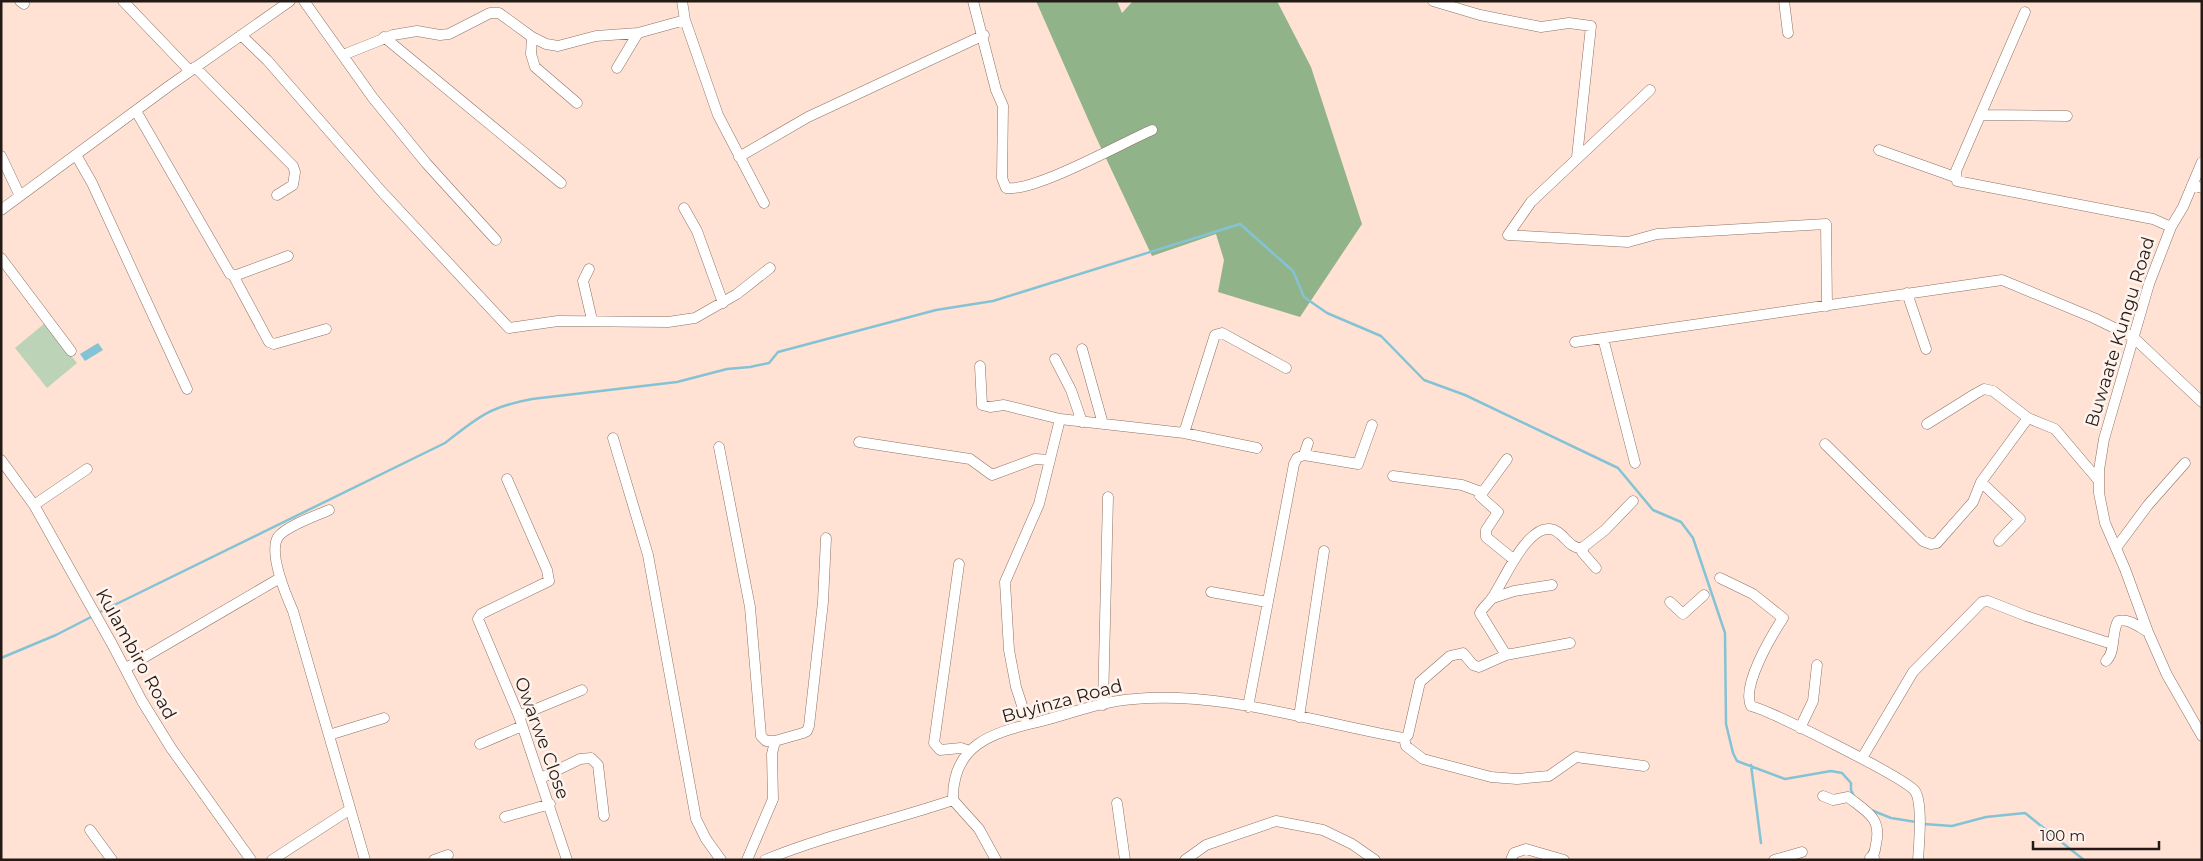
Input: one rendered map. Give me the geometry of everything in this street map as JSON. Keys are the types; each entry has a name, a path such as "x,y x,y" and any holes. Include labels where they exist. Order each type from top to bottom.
{"street":[{"path":"124,1 293,166 295,172 293,184 277,195"},
{"path":"1,210 136,110 290,1"},
{"path":"304,1 373,98 426,163 496,240"},
{"path":"682,1 685,20 718,115 738,157 764,203"},
{"path":"973,1 984,35 996,90 1003,106 1002,178 1006,188 1016,188 1055,176 1152,130"},
{"path":"1433,1 1480,15 1540,27 1569,23 1591,26 1577,157"},
{"path":"1784,1 1788,33"},
{"path":"1955,177 2026,12"},
{"path":"343,55 384,37 417,31 440,35 448,34 466,27 486,15 494,13 499,13 511,20 532,37 546,44 558,46 596,36 638,32 685,20"},
{"path":"617,68 638,32"},
{"path":"241,35 267,60 383,193 509,328 558,321 681,321 695,318 723,303 770,268"},
{"path":"738,157 808,117 984,35"},
{"path":"384,37 561,183"},
{"path":"532,37 531,54 535,67 577,103"},
{"path":"1650,90 1531,202 1508,235 1628,242 1657,234 1826,224 1827,306"},
{"path":"136,110 226,269 233,275 269,342 274,344 326,329"},
{"path":"1982,115 2067,116"},
{"path":"1879,150 1955,177 1961,184 2152,219 2171,227"},
{"path":"76,155 92,183 187,389"},
{"path":"1,156 20,196"},
{"name":"Buwaate Kungu Road","path":"2202,162 2197,187 2171,227 2149,284 2104,439 2099,480 2101,510 2148,632 2167,675 2202,736"},
{"path":"684,208 698,231 723,303"},
{"path":"233,275 288,256"},
{"path":"1,258 71,351"},
{"path":"589,269 583,281 592,320"},
{"path":"1575,342 2002,280 2094,318 2133,337 2202,402"},
{"path":"1907,294 1926,349"},
{"path":"1184,433 1215,335 1222,333 1286,368"},
{"path":"1603,338 1635,463"},
{"path":"1082,349 1103,424"},
{"path":"1054,359 1077,408 1077,421"},
{"path":"980,366 982,405 990,407 1004,405 1060,419 1184,433 1257,448"},
{"path":"1927,424 1984,390 1993,391 2004,397 2028,418 2055,429 2099,480"},
{"path":"1824,444 1923,541 1931,544 1937,543 1943,537 1973,502 1982,482 2028,418"},
{"path":"1028,724 1016,687 1009,650 1004,582 1036,510 1060,419"},
{"path":"1248,707 1292,470 1297,458 1304,455 1358,464 1372,425"},
{"path":"613,438 648,555 696,819 706,839 721,860"},
{"path":"859,442 970,459 992,475 1035,459 1050,460"},
{"path":"1304,455 1308,443"},
{"path":"719,447 750,607 760,732 766,740 775,741 803,733 807,731 809,726 823,602 826,538"},
{"path":"1507,459 1481,492 1481,498 1496,508 1498,512 1486,530 1486,537 1513,559"},
{"name":"Kulambiro Road","path":"1,460 34,505 126,668 142,700 171,748 251,860"},
{"path":"2116,548 2148,505 2185,463"},
{"path":"34,505 87,469"},
{"path":"1393,476 1462,485 1481,492"},
{"name":"Owarwe Close","path":"507,479 550,579 481,614 478,619 521,721 567,860"},
{"path":"1982,482 2020,520 1999,541"},
{"path":"1103,705 1108,497"},
{"path":"1506,655 1480,615 1481,610 1493,598 1513,559 1538,534 1547,529 1555,530 1577,548 1584,547 1605,530 1634,501"},
{"path":"329,510 286,530 279,536 276,547 280,578 293,611 365,860"},
{"path":"1584,547 1582,552 1596,568"},
{"path":"1299,716 1324,551"},
{"path":"959,564 934,743 940,750 961,748 969,751"},
{"path":"126,668 280,578"},
{"path":"1720,578 1753,594 1783,618 1761,654 1748,700 1751,706 1862,758 1914,790 1920,828 1918,860"},
{"path":"1493,598 1514,591 1552,586"},
{"path":"1211,592 1267,602"},
{"path":"1670,602 1683,614 1704,594"},
{"path":"1862,758 1914,672 1982,602 1988,601 2035,620 2112,644"},
{"path":"2106,661 2112,653 2114,629 2118,621 2131,622 2148,632"},
{"path":"1570,643 1506,655 1479,667 1473,665 1463,652 1457,652 1423,679 1415,700 1408,735 1404,738 1406,746 1423,759 1491,777 1540,778 1549,776 1576,756 1644,766"},
{"path":"1800,728 1813,701 1817,665"},
{"path":"480,744 582,690"},
{"name":"Buyinza Road","path":"953,800 953,786 958,764 969,751 998,735 1028,724 1103,705 1142,698 1201,700 1248,707 1404,738"},
{"path":"329,736 384,718"},
{"path":"747,860 773,799 772,754 775,741"},
{"path":"541,778 580,759 591,758 598,765 604,816"},
{"path":"1823,796 1833,800 1848,797 1876,822 1879,834 1872,859"},
{"path":"768,859 790,850 895,820 953,800 979,829 996,860"},
{"path":"1117,803 1125,860"},
{"path":"505,817 550,804"},
{"path":"272,860 349,810"},
{"path":"1184,860 1206,845 1276,821 1323,830 1352,844 1375,860"},
{"path":"90,830 112,860"},
{"path":"1512,860 1514,853 1526,849 1564,860"},
{"path":"1774,860 1802,852"},
{"path":"434,860 448,855"}],"green space":[{"path":"1036,1 1117,1 1122,13 1133,1 1277,1 1311,67 1362,224 1300,317 1218,292 1224,260 1216,234 1152,256 1095,135"},
{"path":"45,323 77,363 47,388 15,348"}],"water":[{"path":"98,343 103,350 85,361 80,354"}],"waterway":[{"path":"98,613 445,443 485,414 505,406 532,399 677,382 727,369 769,363 778,352 936,310 993,301 1240,224 1293,271 1304,297 1327,313 1381,336 1424,380 1465,395 1618,468 1653,510 1681,522 1693,538 1725,633 1726,724 1733,753 1737,761 1785,779 1831,771 1842,773 1851,783 1851,790 1855,798"},
{"path":"1,658 56,635 93,616"},
{"path":"1751,765 1761,843"},
{"path":"1871,810 1891,818 1916,822"},
{"path":"1924,824 1952,826 1986,817 2025,813 2084,860"}]}
